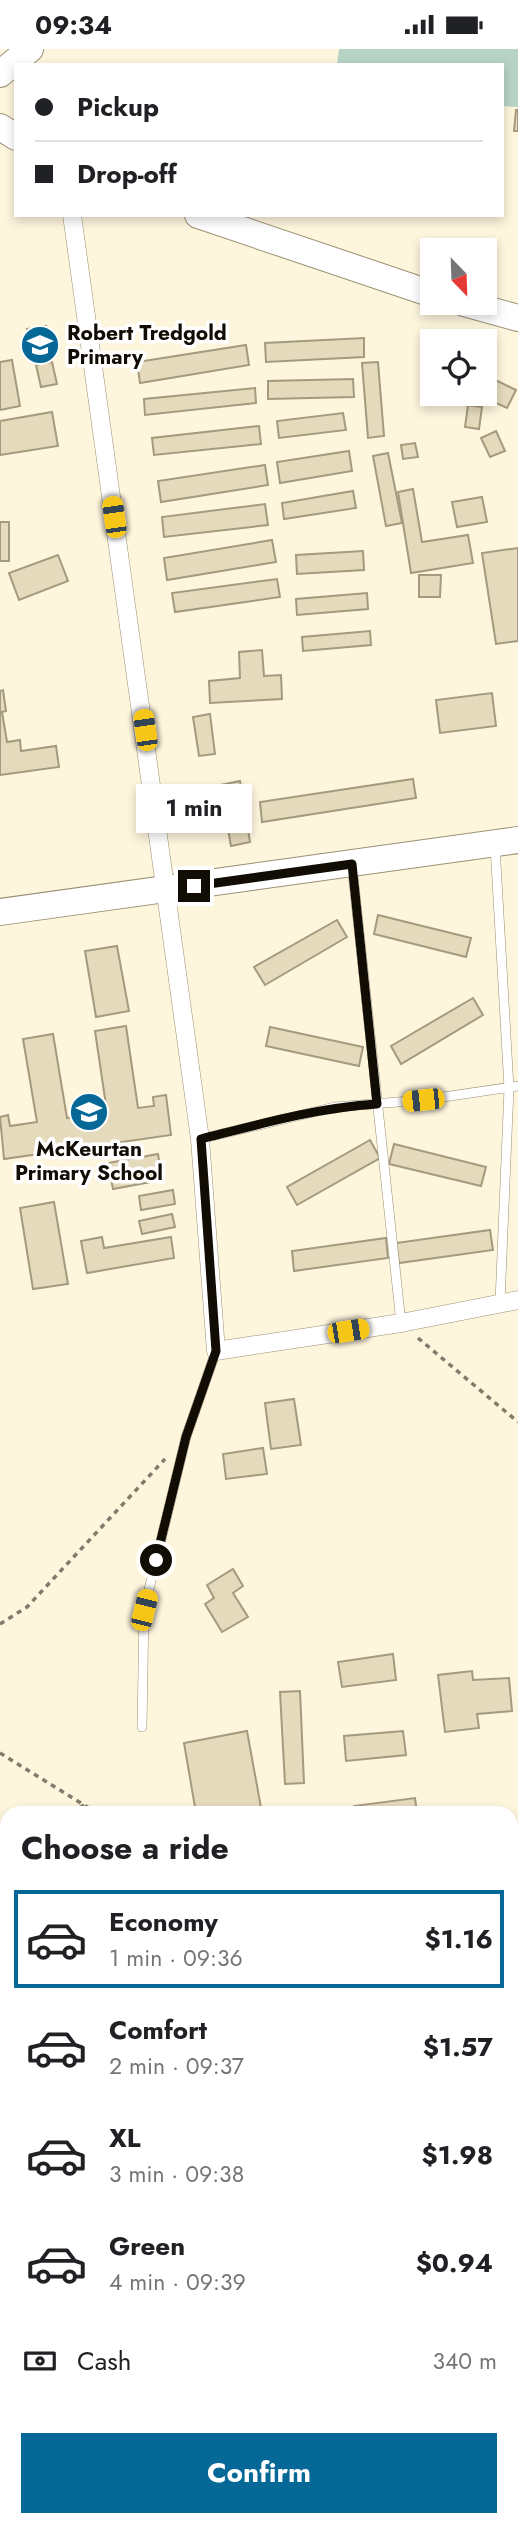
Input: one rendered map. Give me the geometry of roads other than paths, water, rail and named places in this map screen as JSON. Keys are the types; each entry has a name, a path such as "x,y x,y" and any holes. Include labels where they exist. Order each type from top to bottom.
{"street":[{"path":"0,74 30,49"},
{"path":"72,217 201,1139 216,1351 401,1322 509,1301"},
{"path":"204,217 420,290"},
{"path":"497,312 518,317"},
{"path":"0,912 506,842"}],"lane":[{"path":"506,842 514,1087 509,1301"},
{"path":"352,864 401,1322"},
{"path":"201,1139 335,1107 514,1087"},
{"path":"142,1727 144,1610 186,1437 216,1351"}],"place":[{"name":"Robert Tredgold Primary","path":"40,345"},
{"name":"McKeurtan Primary School","path":"89,1112"}]}
